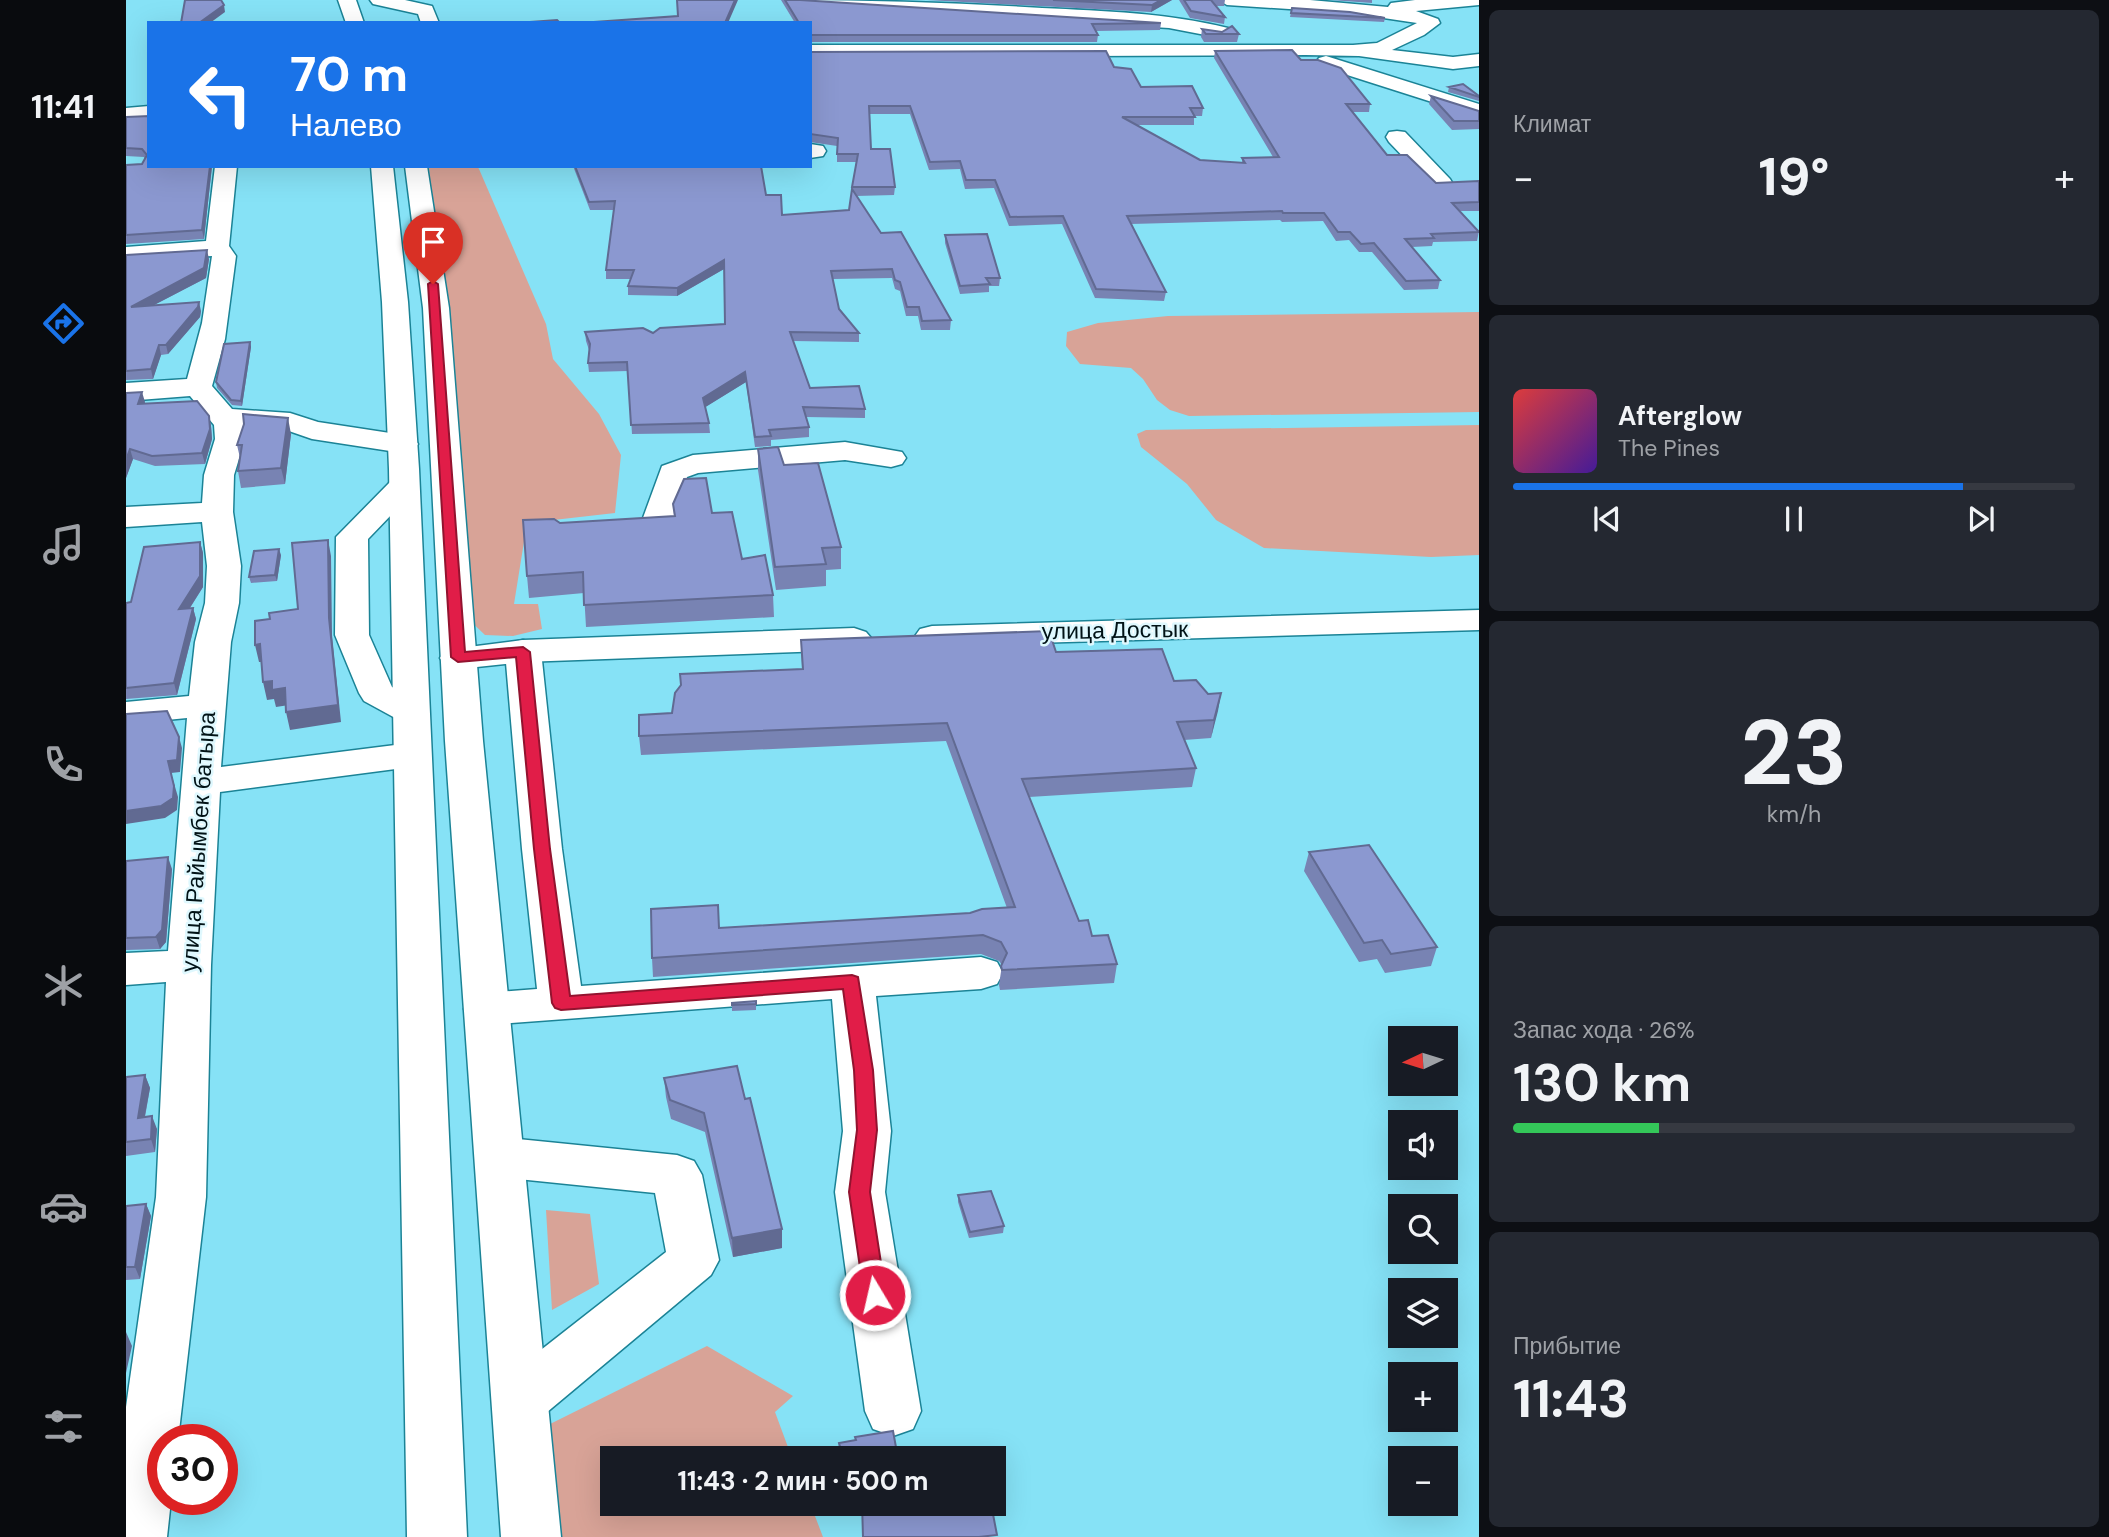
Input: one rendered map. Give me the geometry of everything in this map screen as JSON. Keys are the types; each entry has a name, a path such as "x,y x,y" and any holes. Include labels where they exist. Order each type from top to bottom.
{"main road":[{"path":"347,0 354,21"},
{"path":"382,21 377,0 426,10 429,21"},
{"path":"801,0 1062,3 1141,20 1216,31 1284,50 1366,82 1479,111"},
{"path":"1227,0 1377,11 1423,19 1479,16"},
{"path":"1377,11 1479,0"},
{"path":"1353,51 1382,48 1395,39 1417,32 1423,19"},
{"path":"1141,20 1175,38 1181,50"},
{"path":"812,51 1284,50 1353,51 1453,63 1479,60"},
{"path":"126,114 147,112"},
{"path":"1397,137 1442,184"},
{"name":"улица Райымбек батыра","path":"137,1537 181,1197 189,965 206,705 213,642 222,603 224,566 218,512 219,475 230,439 229,424 211,402 204,372 225,256 216,247 226,168"},
{"path":"382,168 395,302 403,444 436,1537"},
{"path":"416,168 436,308 458,657 531,1537"},
{"path":"126,254 216,247"},
{"path":"126,392 211,402 312,430 403,444"},
{"path":"656,526 665,506 673,472 693,464 845,451 903,457 810,465"},
{"path":"404,486 352,537 350,580 352,635 377,693 410,711"},
{"path":"126,517 218,512"},
{"name":"улица Достык","path":"458,657 523,652 887,638 1479,620"},
{"path":"523,652 542,849 561,1003"},
{"path":"126,713 206,705"},
{"path":"201,782 411,755"},
{"path":"126,969 189,965"},
{"path":"486,1009 981,973"},
{"path":"852,982 867,1130 860,1192 893,1411"},
{"path":"499,1157 677,1175 693,1260 520,1400"}],"shaded area":[{"path":"429,168 478,168 546,324 553,359 599,414 621,455 615,513 527,523 514,604 538,604 542,629 513,636 485,635 462,613"},
{"path":"1479,312 1479,412 1189,416 1170,410 1157,400 1143,379 1131,368 1080,364 1066,346 1067,332 1098,323 1168,316"},
{"path":"1479,425 1479,555 1431,557 1264,548 1216,520 1187,484 1141,447 1137,434 1146,430"},
{"path":"546,1210 590,1214 599,1284 552,1310"},
{"path":"707,1346 793,1396 775,1412 788,1446 600,1446 600,1516 815,1516 823,1537 555,1537 542,1428"}],"building":[{"path":"185,0 221,0 224,5 202,21 181,21"},
{"path":"677,0 735,0 726,21 608,21 678,16"},
{"path":"785,0 1161,23 1092,24 1098,35 812,35 812,21 798,21"},
{"path":"1053,0 1161,0 1152,5"},
{"path":"1184,0 1211,0 1225,17 1191,11"},
{"path":"1292,8 1350,12 1385,18 1291,13"},
{"path":"1232,26 1239,34 1206,34 1202,29 1222,32"},
{"path":"1292,50 1301,60 1318,60 1341,68 1370,104 1346,104 1387,155 1407,155 1436,183 1479,181 1479,202 1452,203 1479,232 1431,234 1434,238 1405,239 1440,280 1406,281 1374,243 1361,244 1350,232 1338,232 1324,213 1282,211 1127,216 1166,292 1096,289 1063,216 1010,217 995,180 966,180 960,161 930,162 910,106 869,106 871,149 890,149 895,187 852,187 858,154 837,154 838,138 812,134 812,52 1106,51 1114,67 1131,69 1141,87 1192,86 1203,108 1190,108 1195,117 1122,117 1200,160 1245,163 1242,158 1279,157 1215,51"},
{"path":"1463,84 1479,96 1479,97 1449,87"},
{"path":"1431,96 1479,111 1479,121 1454,121"},
{"path":"147,116 147,155 142,149 126,148 126,117"},
{"path":"147,155 147,168 210,168 202,230 126,235 126,165 142,164"},
{"path":"576,168 761,168 766,195 781,195 782,215 849,210 852,189 881,233 901,232 951,320 922,321 919,307 907,307 900,282 895,280 892,269 831,271 839,309 859,333 790,332 810,388 859,386 865,409 803,407 809,427 769,430 771,436 755,437 745,372 703,398 709,423 631,425 627,362 588,363 590,344 585,332 643,328 653,333 660,328 725,324 724,260 677,288 628,286 634,270 606,270 615,201 589,202"},
{"path":"987,234 1000,278 986,278 990,284 960,286 945,235"},
{"path":"207,250 204,268 131,307 199,302 198,307 166,345 159,345 151,369 126,371 126,255"},
{"path":"250,342 241,401 231,400 216,382 224,344"},
{"path":"142,392 138,404 197,401 209,416 210,429 202,453 152,456 130,449 126,460 126,393"},
{"path":"243,414 288,418 281,468 238,471 242,445 237,445 244,424"},
{"path":"778,447 784,465 818,463 841,547 822,548 826,564 775,567 758,449"},
{"path":"706,478 712,513 732,512 742,559 765,555 773,595 584,605 583,572 527,576 523,520 554,519 560,523 675,516 673,504 684,479"},
{"path":"328,540 329,618 338,705 286,712 285,688 272,690 272,681 263,682 260,644 255,645 255,621 270,619 269,613 298,609 292,543"},
{"path":"200,542 200,576 179,609 193,608 174,683 126,688 126,603 131,602 144,547"},
{"path":"279,549 275,575 249,577 254,551"},
{"path":"1049,631 1056,652 1162,649 1174,681 1196,680 1208,694 1221,693 1214,720 1177,722 1196,768 1022,779 1079,921 1088,920 1092,936 1108,935 1117,964 1002,970 1007,953 1001,942 983,935 652,958 651,909 718,905 719,928 970,913 982,909 1015,907 947,723 639,736 639,715 672,713 675,693 681,685 680,674 803,669 801,640"},
{"path":"167,711 179,737 177,760 168,761 174,786 173,798 161,806 126,811 126,714"},
{"path":"1369,845 1437,947 1391,954 1382,940 1364,943 1309,852"},
{"path":"168,857 162,930 156,937 126,938 126,861"},
{"path":"756,1001 756,1004 732,1005 732,1003"},
{"path":"737,1066 745,1099 750,1098 782,1229 732,1238 704,1113 670,1100 664,1078"},
{"path":"145,1075 138,1118 152,1116 151,1139 126,1142 126,1077"},
{"path":"991,1191 1004,1226 970,1232 958,1195"},
{"path":"146,1204 135,1267 126,1267 126,1206"},
{"path":"893,1431 896,1446 840,1446 839,1443 856,1440 855,1437"},
{"path":"862,1516 993,1516 997,1535 979,1537 863,1537"}],"route":[{"path":"433,284 458,657 523,652 542,849 561,1003 852,982 867,1130 860,1192 875,1295"}]}
